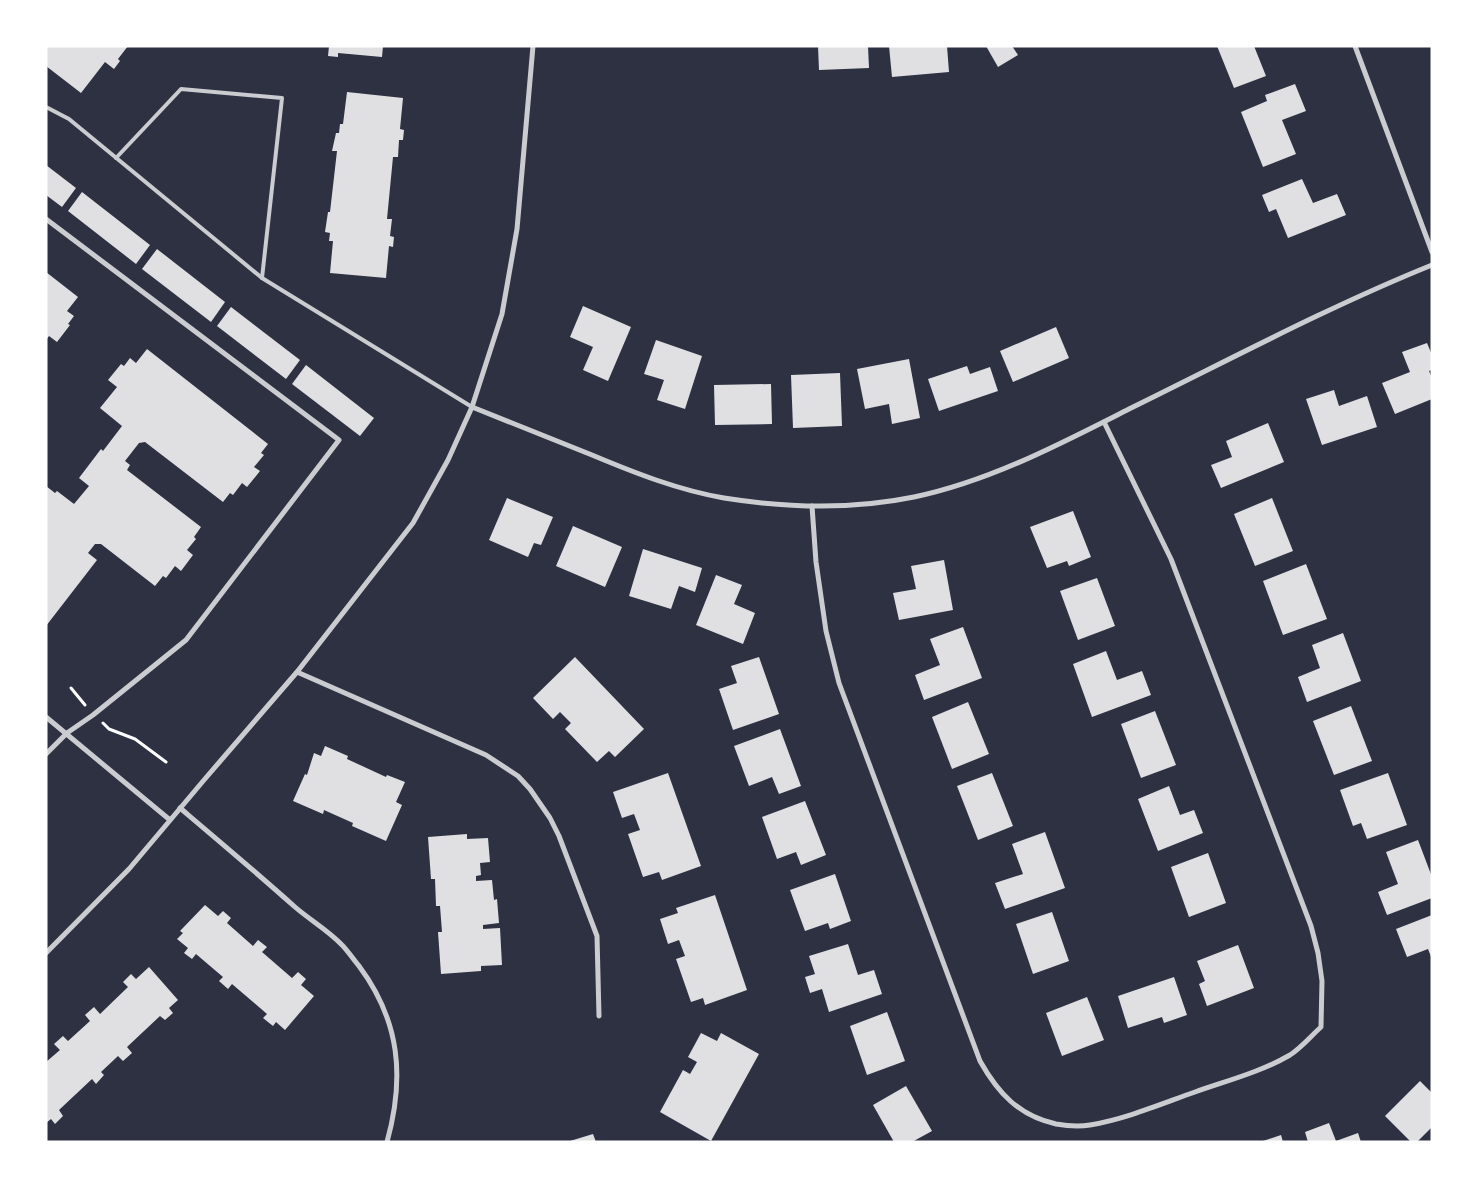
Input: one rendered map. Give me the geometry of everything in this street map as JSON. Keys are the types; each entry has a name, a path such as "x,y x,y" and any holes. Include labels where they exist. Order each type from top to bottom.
{"street":[{"path":"46,953 129,869 297,672 413,523 448,460 472,407 502,314 517,229 533,46"},
{"path":"1355,46 1432,252"},
{"path":"46,218 339,440 186,640 94,715 67,733 46,754"},
{"path":"472,407 658,481 722,498 786,506 864,504 900,499 972,481 1037,454 1328,310 1432,265"},
{"path":"812,506 816,562 826,631 839,683 980,1061 991,1081 1000,1092 1018,1108 1044,1120 1076,1126 1089,1126 1119,1118 1259,1069 1291,1054 1321,1027 1322,981 1318,953 1311,926 1171,558 1104,422"},
{"path":"297,672 486,755 518,776 530,789 550,818 559,836 597,936 600,1016"},
{"path":"46,717 170,820"},
{"path":"180,808 342,945 371,983 386,1012 394,1039 398,1066 391,1126 386,1142"}],"lane":[{"path":"116,158 181,89 282,98 262,278"},
{"path":"46,107 68,119 262,278 472,407"}],"path":[{"path":"109,729 135,739 166,762"}],"building":[{"path":"46,46 128,46 118,59 120,61 114,69 105,62 81,93 46,66"},
{"path":"329,46 383,46 382,57 338,53 338,57 328,56"},
{"path":"818,46 868,46 869,68 819,70"},
{"path":"889,46 947,46 949,72 892,77"},
{"path":"986,46 1012,46 1018,55 998,67"},
{"path":"1217,46 1254,46 1266,76 1234,88"},
{"path":"1295,84 1306,111 1282,120 1296,154 1263,167 1241,112 1267,101 1265,95"},
{"path":"347,92 403,98 400,129 404,130 403,140 399,140 398,157 393,157 387,219 392,219 390,236 394,237 393,247 389,246 386,278 330,273 333,241 329,241 330,233 325,232 328,212 330,212 337,151 332,151 336,133 339,133 340,124 343,124"},
{"path":"46,165 76,188 62,207 46,195"},
{"path":"1302,179 1313,203 1337,194 1346,215 1288,238 1276,209 1269,212 1262,195"},
{"path":"82,192 150,245 136,264 68,211"},
{"path":"157,249 225,302 211,322 142,269"},
{"path":"46,272 78,297 67,311 74,316 68,324 70,325 57,342 49,336 46,340"},
{"path":"583,306 631,327 608,381 583,370 593,347 570,337"},
{"path":"231,307 300,360 286,379 217,326"},
{"path":"1056,327 1069,358 1013,382 1000,351"},
{"path":"656,340 702,356 685,409 657,400 664,380 644,374"},
{"path":"1427,343 1432,355 1432,370 1429,371 1432,378 1432,399 1395,414 1382,383 1410,372 1402,352"},
{"path":"147,349 268,444 261,453 264,455 254,467 260,471 247,487 242,483 233,495 230,493 223,502 145,442 139,443 125,461 130,465 127,470 201,527 194,537 196,539 187,550 193,555 181,571 175,566 166,578 163,576 155,586 101,544 95,544 88,553 97,560 46,626 46,486 55,493 57,491 74,504 89,486 79,478 101,449 103,451 122,426 100,408 117,387 108,380 121,364 124,366 130,358 136,363"},
{"path":"909,359 920,418 892,424 889,404 865,409 857,369"},
{"path":"306,365 374,418 360,436 292,384"},
{"path":"967,366 970,374 990,367 998,391 939,411 928,379"},
{"path":"840,373 842,426 793,428 791,375"},
{"path":"771,384 772,424 715,425 714,385"},
{"path":"1334,390 1339,406 1367,396 1377,427 1322,445 1306,399"},
{"path":"1268,423 1284,462 1221,488 1211,465 1232,457 1226,441"},
{"path":"507,498 553,517 541,545 534,543 528,557 489,540"},
{"path":"1272,498 1293,551 1255,566 1234,514"},
{"path":"1073,511 1091,557 1069,566 1067,561 1047,568 1030,527"},
{"path":"573,526 622,547 605,587 556,566"},
{"path":"643,549 702,568 695,592 679,586 671,609 629,596"},
{"path":"944,560 953,610 899,620 893,593 916,589 911,566"},
{"path":"1306,564 1327,619 1283,635 1263,581"},
{"path":"716,575 742,585 734,604 755,613 743,644 696,625"},
{"path":"1097,578 1115,626 1078,640 1060,591"},
{"path":"963,627 982,678 924,700 915,675 940,665 930,639"},
{"path":"1343,633 1361,681 1307,702 1298,677 1320,668 1312,645"},
{"path":"1106,651 1117,680 1142,671 1151,695 1092,717 1073,664"},
{"path":"575,657 644,729 615,757 609,751 597,762 565,729 571,723 560,712 553,719 533,698"},
{"path":"759,657 779,714 733,730 719,689 737,683 731,666"},
{"path":"968,702 989,754 952,769 932,717"},
{"path":"1351,706 1372,761 1334,775 1313,721"},
{"path":"1155,711 1176,765 1141,778 1121,724"},
{"path":"780,729 801,786 779,794 772,777 749,786 734,746"},
{"path":"325,746 348,756 347,759 386,777 387,775 405,782 396,802 402,805 386,841 352,826 353,823 324,810 323,814 293,801 305,774 307,775 314,753 321,756"},
{"path":"668,773 701,866 662,880 659,872 643,877 628,834 640,830 634,814 622,818 613,792"},
{"path":"992,773 1013,826 978,840 957,786"},
{"path":"1388,773 1407,825 1367,839 1361,823 1353,826 1340,790"},
{"path":"1169,786 1180,815 1194,810 1203,833 1158,851 1138,799"},
{"path":"805,801 826,855 801,865 796,852 777,859 762,817"},
{"path":"1045,832 1065,888 1005,909 995,883 1023,874 1012,844"},
{"path":"467,834 467,839 488,838 490,862 480,863 481,875 476,876 476,881 492,880 494,900 497,899 499,923 483,925 483,929 500,928 502,965 481,966 481,971 441,974 438,932 442,932 440,906 436,906 435,879 431,879 428,837"},
{"path":"1418,840 1432,877 1432,898 1387,915 1378,892 1398,884 1386,852"},
{"path":"1208,853 1226,903 1189,917 1171,867"},
{"path":"835,874 851,921 830,929 828,923 805,931 790,890"},
{"path":"715,895 747,990 705,1005 703,998 691,1002 676,959 685,956 679,940 668,944 660,919 678,913 676,908"},
{"path":"205,905 218,916 223,911 231,918 227,923 253,946 258,940 267,947 262,952 292,978 298,972 306,979 301,985 314,996 285,1030 276,1022 273,1026 263,1018 267,1014 232,984 228,989 219,981 223,977 196,954 192,959 184,953 188,948 177,939 183,933 180,931"},
{"path":"1052,912 1069,961 1033,974 1016,924"},
{"path":"1432,915 1432,959 1428,949 1407,957 1396,929"},
{"path":"848,944 858,975 874,970 882,994 829,1012 822,989 810,993 805,977 815,974 809,956"},
{"path":"1238,945 1254,988 1207,1006 1199,984 1205,981 1197,961"},
{"path":"149,967 178,1000 169,1008 173,1013 165,1020 160,1016 127,1047 132,1053 123,1061 118,1056 101,1072 104,1075 96,1084 92,1079 59,1110 63,1116 55,1124 51,1119 46,1123 46,1062 60,1050 54,1044 63,1036 68,1041 90,1021 85,1015 94,1007 100,1014 128,987 123,982 131,974 136,979"},
{"path":"1174,977 1187,1015 1164,1023 1162,1017 1128,1028 1118,996"},
{"path":"1087,997 1104,1040 1062,1056 1046,1013"},
{"path":"887,1012 905,1061 867,1075 850,1026"},
{"path":"701,1033 717,1041 721,1033 759,1054 711,1141 660,1112 683,1070 690,1074 697,1062 688,1057"},
{"path":"1420,1081 1432,1093 1432,1127 1417,1142 1411,1142 1385,1116"},
{"path":"906,1086 932,1131 912,1142 894,1142 873,1105"},
{"path":"1329,1123 1336,1141 1358,1133 1361,1142 1308,1142 1305,1132"},
{"path":"593,1134 596,1142 570,1141"},
{"path":"1281,1135 1283,1142 1263,1142 1263,1141"}]}
